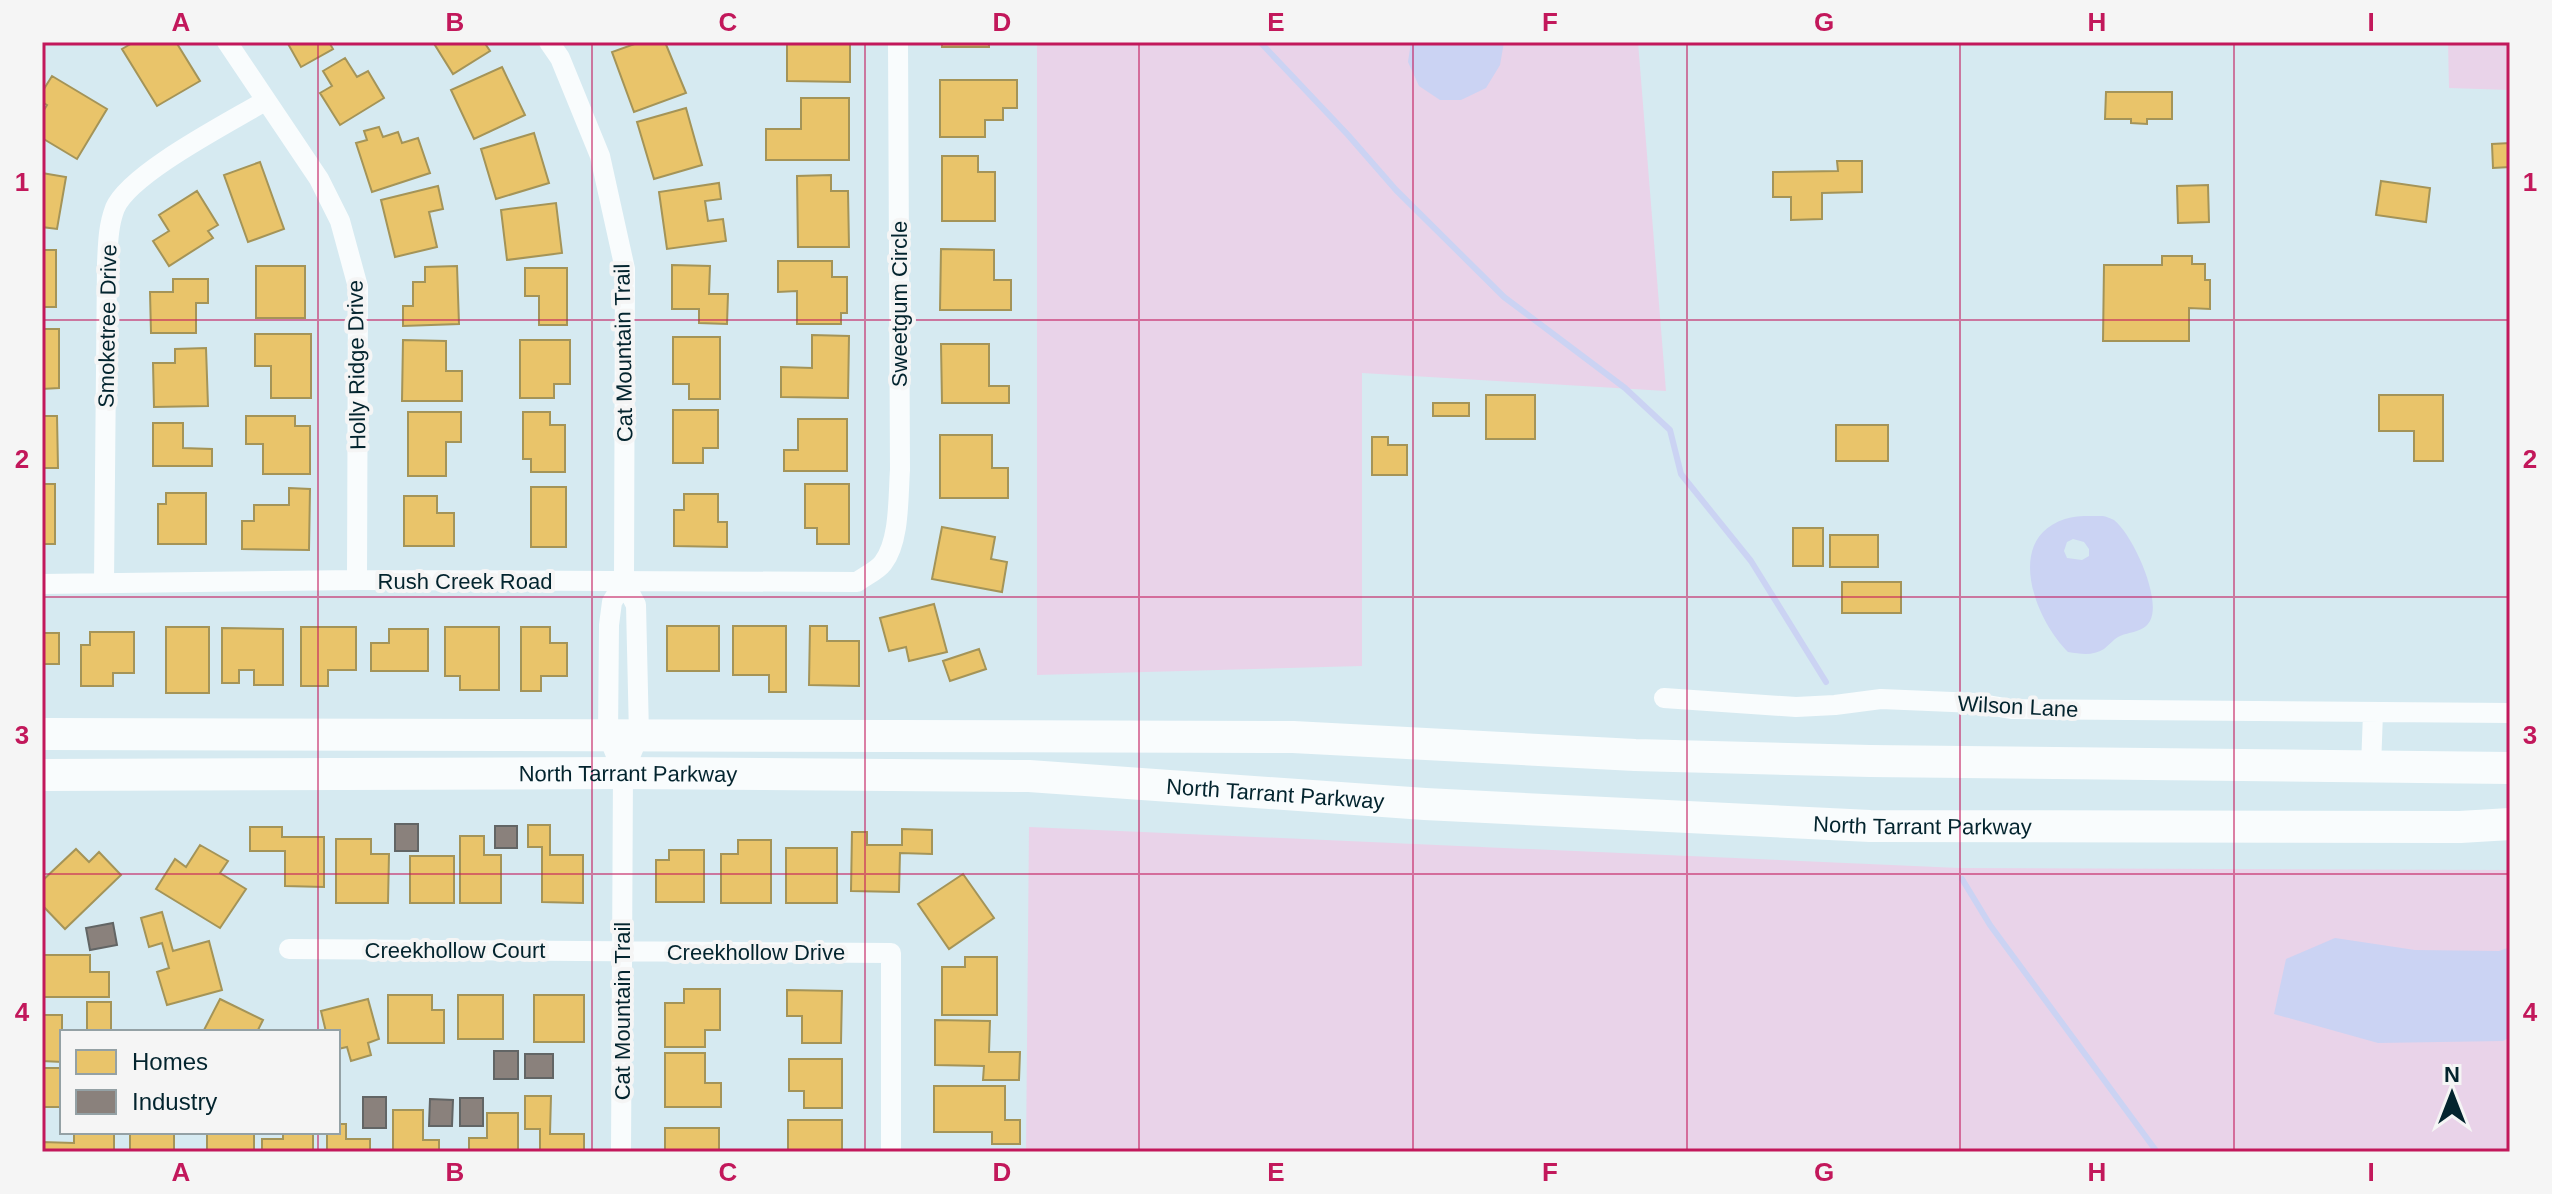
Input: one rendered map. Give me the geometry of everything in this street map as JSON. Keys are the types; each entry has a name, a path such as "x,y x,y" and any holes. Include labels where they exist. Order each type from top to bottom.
{"main road":[{"name":"North Tarrant Parkway","path":"42,734 1293,737 1635,755 2079,765 2510,768"},
{"name":"North Tarrant Parkway","path":"42,775 623,773 1029,776 1425,804 1870,826 2460,827 2510,824"}],"street":[{"name":"Holly Ridge Drive","path":"227,42 319,179 340,221 358,287 357,580"},
{"name":"Cat Mountain Trail","path":"549,42 560,58 600,156 625,269 624,582 636,605 623,735 621,1152"},
{"name":"Sweetgum Circle","path":"883,564 896,524 900,470 898,42"},
{"name":"Smoketree Drive","path":"104,582 107,263 110,226 116,205 134,185 173,155 265,101"},
{"name":"Rush Creek Road","path":"42,584 357,580 857,582 883,564"},
{"name":"Cat Mountain Trail","path":"623,773 623,735 609,625 612,602 624,582"},
{"name":"Wilson Lane","path":"1664,698 1796,707 1881,699 1976,703 2011,709 2510,713"},
{"path":"2371,767 2373,713"},
{"name":"Creekhollow Court","path":"289,949 622,951"},
{"name":"Creekhollow Drive","path":"622,951 891,953 891,1152"}],"shaded area":[{"path":"1037,42 1638,42 1666,391 1362,373 1362,666 1037,675"},
{"path":"2448,42 2510,42 2510,90 2449,88"},
{"path":"1029,827 1959,868 2510,870 2510,1152 1026,1152"}],"water":[{"path":"1411,42 1504,42 1500,65 1486,88 1461,100 1440,100 1419,86 1408,62"},
{"path":"2104,516 2114,520 2137,553 2149,583 2153,611 2144,628 2118,637 2096,653 2068,652 2045,621 2031,581 2030,562 2035,544 2046,529 2069,518","holes":["2073,539 2084,542 2089,556 2082,560 2067,558 2064,551 2067,542"]},
{"path":"2335,938 2415,950 2499,951 2510,947 2510,1037 2503,1041 2378,1043 2274,1014 2286,959"}],"building: Homes":[{"path":"134,42 176,42 200,81 157,106 122,49"},
{"path":"287,42 329,42 333,49 301,67"},
{"path":"433,42 484,42 490,51 453,74"},
{"path":"640,42 665,42 686,93 634,112 612,52"},
{"path":"787,42 850,42 850,82 787,81"},
{"path":"942,42 989,42 989,47 942,47"},
{"path":"345,58 357,77 368,71 384,98 340,125 320,93 332,86 323,71"},
{"path":"502,67 525,115 474,139 451,90"},
{"path":"52,76 107,109 77,159 42,138 42,113 47,105 42,102 42,92"},
{"path":"940,80 1017,80 1017,108 1003,108 1003,120 985,120 985,137 940,137"},
{"path":"2106,92 2172,92 2172,119 2147,119 2147,124 2131,123 2131,119 2105,119"},
{"path":"801,98 849,98 849,160 766,160 766,129 801,129"},
{"path":"686,108 702,165 654,179 637,122"},
{"path":"379,127 383,137 398,132 402,143 418,138 430,173 372,192 356,143 367,140 364,131"},
{"path":"534,133 549,183 496,199 481,149"},
{"path":"2510,143 2510,167 2493,168 2492,144"},
{"path":"942,156 978,156 978,172 995,172 995,221 942,221"},
{"path":"1837,161 1862,161 1862,192 1822,193 1822,219 1791,220 1791,197 1773,197 1773,172 1838,171"},
{"path":"260,162 284,229 248,242 224,175"},
{"path":"42,173 66,177 57,229 42,227"},
{"path":"831,175 831,191 848,191 849,247 798,247 797,176"},
{"path":"2381,181 2430,188 2426,222 2376,215"},
{"path":"719,183 721,199 705,201 708,221 723,219 726,241 667,249 659,192"},
{"path":"2208,185 2209,222 2178,223 2177,186"},
{"path":"438,186 443,209 429,212 437,247 395,257 381,200"},
{"path":"197,191 218,225 208,231 213,238 169,266 153,241 169,231 159,215"},
{"path":"556,203 562,253 507,260 501,210"},
{"path":"941,249 994,250 994,280 1011,280 1011,310 940,310"},
{"path":"42,250 56,250 56,307 42,307"},
{"path":"2162,256 2192,256 2192,264 2205,264 2205,280 2210,280 2210,309 2189,308 2189,341 2103,341 2104,265 2162,265"},
{"path":"778,261 832,261 832,277 847,277 847,313 841,313 841,324 797,324 797,291 778,292"},
{"path":"672,265 710,266 709,294 728,294 727,324 699,323 699,309 672,309"},
{"path":"256,266 305,266 305,318 256,318"},
{"path":"457,266 459,324 403,326 403,306 413,306 413,282 425,282 425,267"},
{"path":"525,268 567,268 567,325 539,325 539,296 525,296"},
{"path":"173,279 208,279 208,303 196,303 196,333 151,333 150,292 173,292"},
{"path":"42,329 59,329 59,388 42,389"},
{"path":"255,334 311,334 311,398 271,398 271,366 255,366"},
{"path":"812,335 849,336 848,398 781,397 781,367 812,368"},
{"path":"673,337 720,337 720,399 689,399 689,384 673,384"},
{"path":"403,340 446,341 446,371 462,371 462,401 402,401"},
{"path":"520,340 570,340 570,384 554,384 554,398 520,398"},
{"path":"941,344 989,344 989,386 1009,386 1009,403 942,403"},
{"path":"206,348 208,406 154,407 153,363 175,363 175,349"},
{"path":"1486,395 1535,395 1535,439 1486,439"},
{"path":"2379,395 2443,395 2443,461 2414,461 2414,431 2379,431"},
{"path":"1433,403 1469,403 1469,416 1433,416"},
{"path":"673,410 718,410 718,448 703,448 703,463 673,463"},
{"path":"408,412 461,412 461,442 446,442 446,476 408,476"},
{"path":"523,412 550,412 550,425 565,425 565,472 531,472 531,459 523,459"},
{"path":"42,416 57,416 58,468 42,468"},
{"path":"246,416 295,416 295,426 310,426 310,474 263,474 263,444 246,444"},
{"path":"798,419 847,419 847,471 784,471 784,450 798,450"},
{"path":"153,423 183,423 183,448 212,449 212,466 153,466"},
{"path":"1836,425 1888,425 1888,461 1836,461"},
{"path":"940,435 992,435 992,468 1008,468 1008,498 940,498"},
{"path":"1372,437 1388,437 1388,445 1407,445 1407,475 1372,475"},
{"path":"42,484 55,484 55,544 42,544"},
{"path":"805,484 849,484 849,544 817,544 817,528 805,528"},
{"path":"531,487 566,487 566,547 531,547"},
{"path":"289,488 310,489 309,550 242,549 242,521 254,521 254,505 289,505"},
{"path":"166,493 206,493 206,544 158,544 158,504 166,504"},
{"path":"684,494 718,494 718,522 727,522 727,547 674,546 674,510 684,510"},
{"path":"404,496 437,496 437,513 454,513 454,546 404,546"},
{"path":"942,527 995,537 991,559 1007,562 1002,592 932,579"},
{"path":"1793,528 1823,528 1823,566 1793,566"},
{"path":"1830,535 1878,535 1878,567 1830,567"},
{"path":"1842,582 1901,582 1901,613 1842,613"},
{"path":"934,604 947,652 909,661 906,647 889,651 880,618"},
{"path":"667,626 719,626 719,671 667,671"},
{"path":"733,626 786,626 786,692 769,692 769,675 733,675"},
{"path":"810,626 827,626 827,641 859,641 859,686 809,685"},
{"path":"166,627 209,627 209,693 166,693"},
{"path":"301,627 356,627 356,670 328,670 328,686 301,686"},
{"path":"445,627 499,627 499,690 460,690 460,676 445,676"},
{"path":"521,627 550,627 550,643 567,643 567,676 541,676 541,691 521,691"},
{"path":"222,628 283,629 283,685 254,685 254,670 239,670 239,683 222,683"},
{"path":"389,629 428,629 428,671 371,671 371,643 389,643"},
{"path":"90,632 134,632 134,673 113,673 113,686 81,686 81,645 90,645"},
{"path":"42,633 59,633 59,664 42,664"},
{"path":"979,649 986,669 950,681 943,661"},
{"path":"528,825 550,825 550,855 583,855 583,903 542,902 542,847 528,847"},
{"path":"250,827 282,827 282,837 324,837 324,887 285,886 285,851 250,851"},
{"path":"902,829 932,830 932,854 900,853 899,892 851,891 852,832 867,832 867,845 902,845"},
{"path":"460,836 484,836 484,855 501,855 501,903 460,903"},
{"path":"336,839 371,839 371,854 389,854 388,903 336,903"},
{"path":"738,840 771,840 771,903 721,903 721,854 738,854"},
{"path":"200,845 228,861 220,873 246,889 220,928 156,889 175,859 186,867"},
{"path":"786,848 837,848 837,903 786,903"},
{"path":"76,849 89,862 99,852 121,875 65,929 42,905 42,881"},
{"path":"669,850 704,850 704,902 656,902 656,860 669,860"},
{"path":"410,856 454,856 454,903 410,903"},
{"path":"963,874 994,918 949,949 918,904"},
{"path":"162,912 173,951 209,941 222,990 167,1005 157,972 169,968 162,943 149,947 141,918"},
{"path":"42,955 90,955 90,972 109,972 109,997 42,997"},
{"path":"965,957 997,957 997,1015 942,1015 942,967 965,967"},
{"path":"684,989 720,989 720,1030 705,1030 705,1047 665,1047 665,1003 684,1003"},
{"path":"787,990 842,991 841,1043 802,1043 802,1016 787,1016"},
{"path":"388,995 432,995 432,1010 444,1010 444,1043 388,1043"},
{"path":"458,995 503,995 503,1039 458,1039"},
{"path":"534,995 584,995 584,1042 534,1042"},
{"path":"220,999 263,1020 258,1030 204,1030"},
{"path":"368,999 379,1039 368,1043 371,1055 351,1061 347,1047 340,1049 340,1030 326,1030 321,1011"},
{"path":"87,1002 111,1002 111,1030 87,1030"},
{"path":"42,1015 62,1015 60,1062 42,1061"},
{"path":"935,1020 990,1021 989,1052 1020,1052 1019,1080 983,1080 984,1066 935,1065"},
{"path":"665,1053 705,1053 705,1083 721,1083 721,1107 665,1107"},
{"path":"789,1059 842,1059 842,1108 804,1108 804,1091 789,1091"},
{"path":"42,1068 60,1068 60,1107 42,1107"},
{"path":"934,1086 1005,1086 1005,1120 1020,1120 1020,1144 992,1144 992,1132 934,1132"},
{"path":"525,1096 551,1096 550,1134 584,1134 584,1152 540,1152 540,1129 525,1129"},
{"path":"393,1110 423,1110 423,1140 439,1140 439,1152 393,1152"},
{"path":"487,1113 518,1113 518,1152 469,1152 469,1138 487,1138"},
{"path":"788,1120 842,1120 842,1152 788,1152"},
{"path":"340,1124 346,1124 346,1139 370,1139 370,1152 327,1152 327,1134 340,1134"},
{"path":"665,1128 719,1128 719,1152 665,1152"},
{"path":"74,1134 114,1134 114,1152 42,1152 42,1142 74,1143"},
{"path":"130,1134 174,1134 174,1152 130,1152"},
{"path":"207,1134 254,1134 254,1152 207,1152"},
{"path":"283,1134 313,1134 313,1152 262,1152 262,1139 283,1139"}],"building: Industry":[{"path":"395,824 418,824 418,851 395,851"},
{"path":"495,826 517,826 517,848 495,848"},
{"path":"113,923 117,945 90,950 86,928"},
{"path":"494,1051 518,1051 518,1079 494,1079"},
{"path":"525,1054 553,1054 553,1078 525,1078"},
{"path":"363,1097 386,1097 386,1128 363,1128"},
{"path":"460,1098 483,1098 483,1126 460,1126"},
{"path":"430,1099 453,1100 452,1126 429,1126"}],"waterway":[{"path":"1260,42 1396,190 1504,297 1625,388 1670,430 1681,474 1751,561 1826,682"},
{"path":"1962,879 1990,925 2157,1152"}]}
